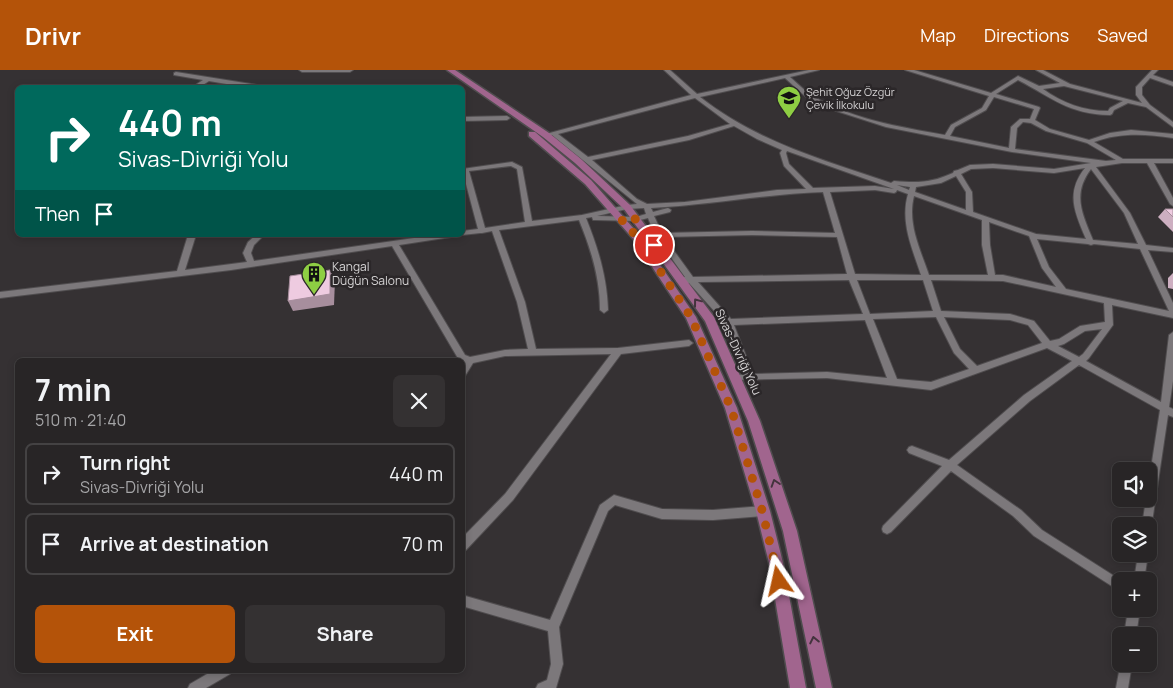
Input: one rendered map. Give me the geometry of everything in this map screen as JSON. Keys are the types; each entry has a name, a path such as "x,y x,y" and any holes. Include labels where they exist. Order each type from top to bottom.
{"main road":[{"path":"440,70 461,85"},
{"name":"Sivas-Divriği Yolu","path":"450,70 549,134 626,206 686,280 710,320 754,421 790,531 824,688"},
{"path":"465,88 537,137 581,176 638,238 691,317 731,408 762,510 776,563 798,688"}],"street":[{"path":"302,70 350,70"},
{"path":"454,70 587,159 648,211 659,235 686,280 729,322 750,377"},
{"path":"667,70 694,97 753,135 786,149 879,182 912,189 970,214 1032,235 1091,243 1173,250"},
{"path":"549,134 614,116 816,70"},
{"path":"908,70 1037,108 1032,121"},
{"path":"1039,70 1070,86"},
{"path":"1173,84 1152,72 1140,87 1139,96 1148,106 1173,125"},
{"path":"176,74 245,85"},
{"path":"787,77 807,95 830,107 855,117 888,126 1012,150 1104,163"},
{"path":"946,138 953,126 984,109 993,94 1018,78 1038,88 1048,97 1058,102 1086,111 1110,113 1112,109 1127,101"},
{"path":"198,85 208,79"},
{"path":"1038,88 1064,84 1148,106"},
{"path":"465,119 507,118"},
{"path":"1012,150 1014,127 1022,120 1032,121 1048,130 1089,142 1122,161"},
{"path":"587,159 689,138 735,124"},
{"path":"1089,142 1103,136 1138,131 1173,136"},
{"path":"786,149 783,153 786,165 811,190"},
{"path":"1149,160 1173,204"},
{"path":"465,234 582,217 617,215 636,219 648,211 685,204 777,192 826,189 912,189 939,182 956,172 970,167 993,166 1054,171 1122,161 1173,161"},
{"path":"482,231 465,170 512,164 520,168 529,224"},
{"path":"1091,165 1082,174 1077,186 1075,202 1091,243"},
{"path":"1091,165 1127,213 1173,311"},
{"path":"956,172 969,192 970,214"},
{"path":"826,189 852,277 893,381"},
{"path":"912,189 908,206 909,227 938,314 957,351 975,370"},
{"path":"582,217 617,215 626,206 648,211"},
{"path":"582,217 598,257 605,293 604,310"},
{"path":"985,219 986,245 992,278"},
{"path":"495,229 521,302 533,352"},
{"path":"659,235 770,233 839,235"},
{"path":"1032,235 1035,247 1046,268 1063,291"},
{"path":"180,273 191,237"},
{"path":"251,264 247,253 251,244 258,237"},
{"path":"0,295 251,264 437,237"},
{"path":"394,243 462,358"},
{"path":"686,280 852,277 1004,278 1173,315"},
{"path":"887,529 950,465 1027,398 1086,356 1110,325 1108,301"},
{"path":"729,322 938,314 1010,317 1031,323 1048,344 1169,411"},
{"path":"735,378 826,375 931,386 1048,344 1061,342 1083,328 1110,325"},
{"path":"1149,517 1169,411 1173,335"},
{"path":"465,359 470,360 505,353 618,351 689,343"},
{"path":"465,543 509,497 618,351"},
{"path":"465,369 470,360"},
{"path":"912,450 950,465 1017,513 1038,533 1112,581"},
{"path":"542,688 552,684 557,664 553,627 604,508 614,500 662,514 713,515 762,510"},
{"path":"465,601 553,627"},
{"path":"1122,688 1125,672"},
{"path":"198,687 221,673"}],"building":[{"path":"1165,209 1173,209 1173,217"},
{"path":"330,270 330,294 288,301 290,276"}],"place":[{"name":"Şehit Oğuz Özgür Çevik İlkokulu","path":"789,119"},
{"name":"Kangal Düğün Salonu","path":"314,295"}],"route":[{"path":"654,245 636,219 621,219 638,238 691,317 731,408 762,510 779,581"}]}
